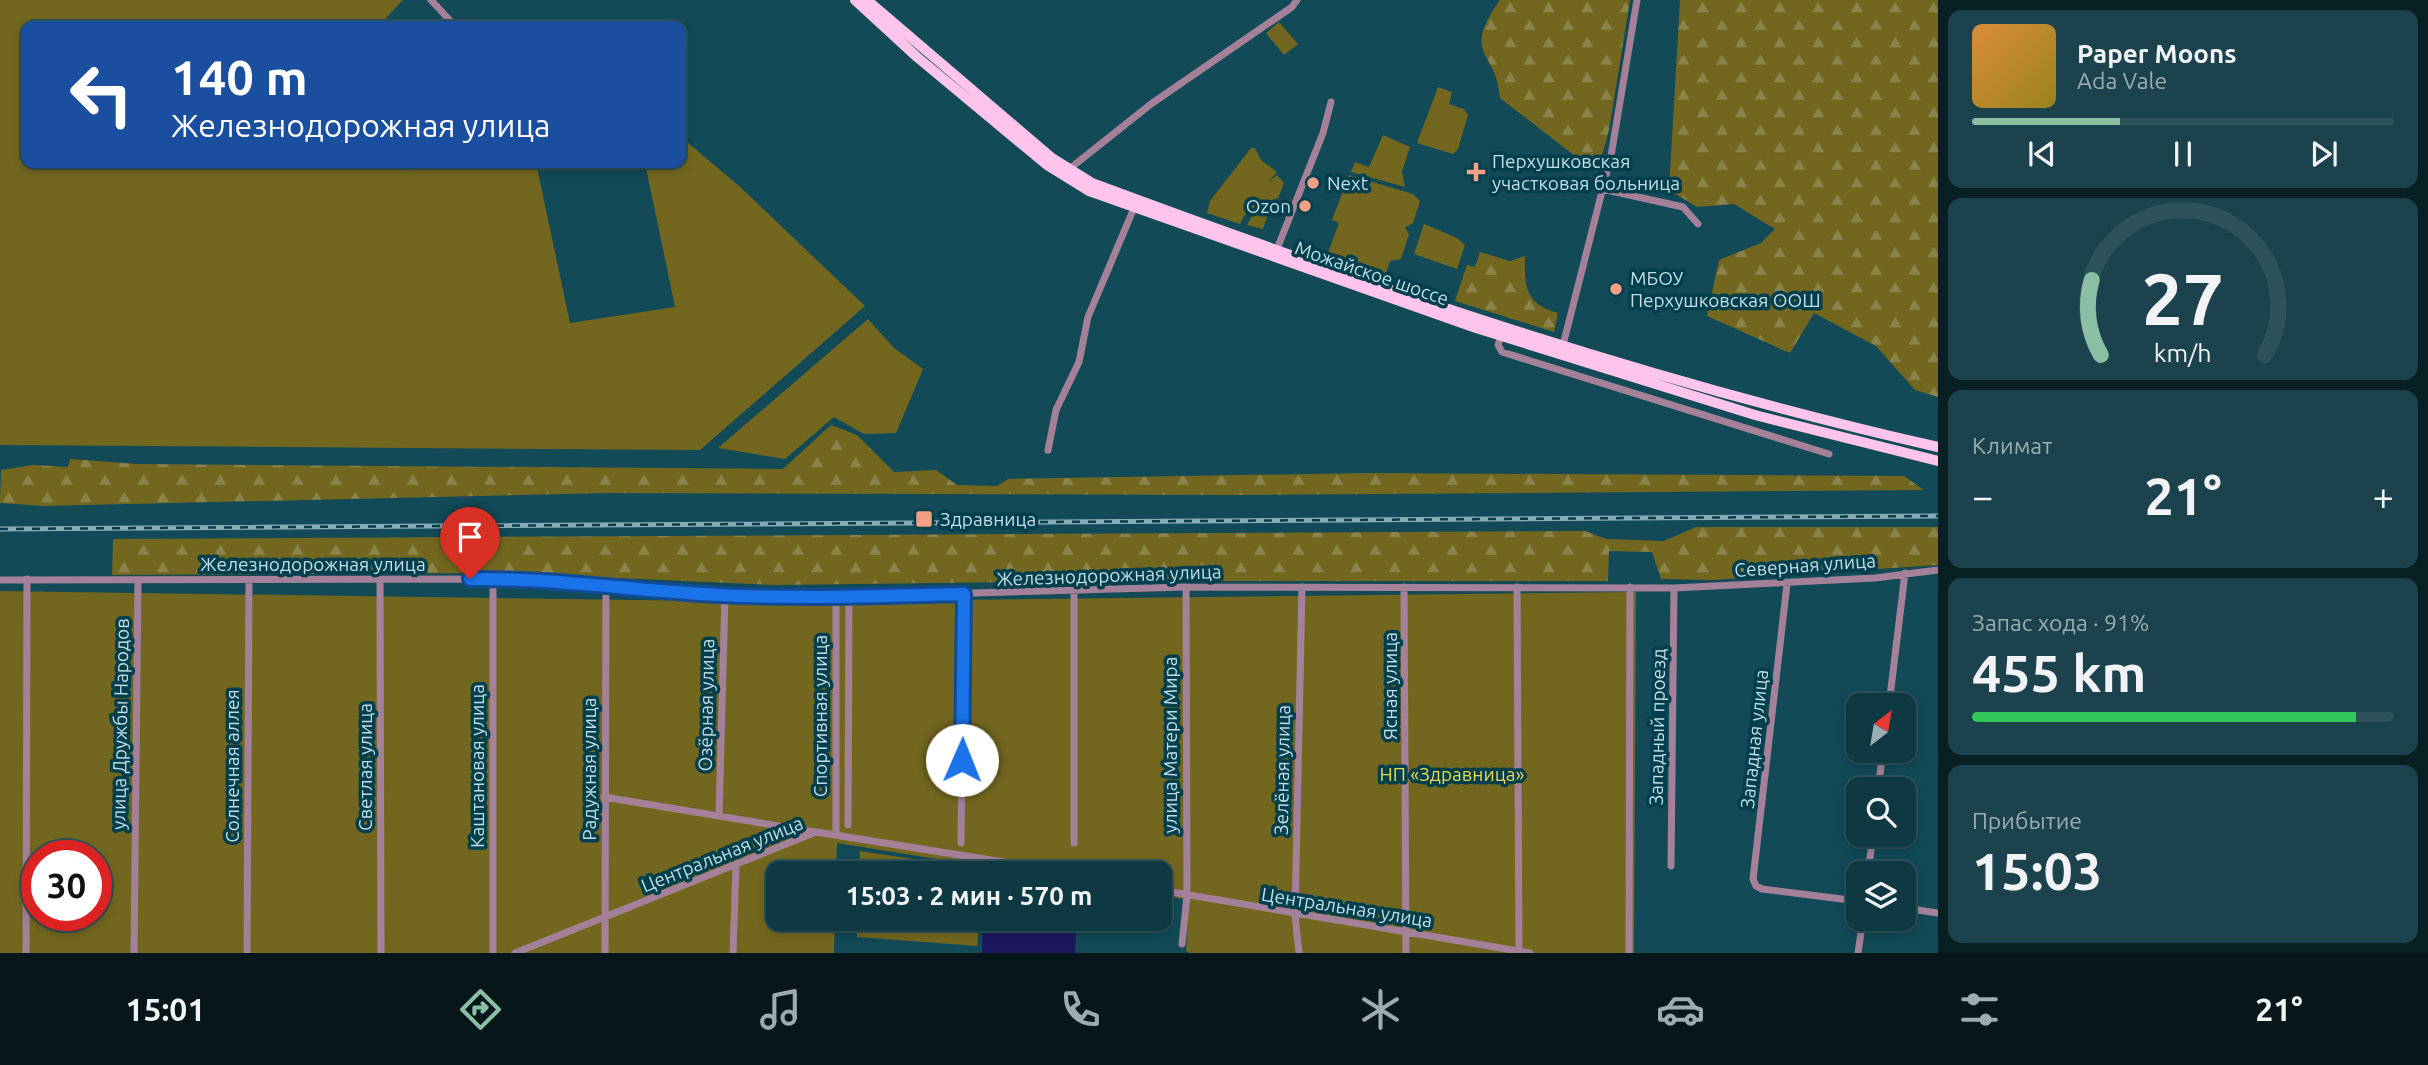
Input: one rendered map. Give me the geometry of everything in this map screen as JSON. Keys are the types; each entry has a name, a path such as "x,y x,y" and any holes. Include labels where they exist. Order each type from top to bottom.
{"main road":[{"name":"Можайское шоссе","path":"855,0 917,57 1047,165 1089,191 1501,336 1755,415 1938,461"},
{"name":"Можайское шоссе","path":"867,0 933,60 1068,170 1092,183 1478,320 1866,430 1938,447"}],"street":[{"path":"431,0 450,21"},
{"path":"1068,170 1151,104 1292,7 1297,0"},
{"path":"1563,345 1611,156 1637,0"},
{"path":"1277,249 1323,133 1331,102"},
{"path":"1602,189 1683,207 1698,224"},
{"path":"1048,450 1056,410 1079,362 1088,317 1134,208"},
{"path":"1501,336 1498,345 1502,352 1829,454"},
{"name":"Северная улица","path":"1674,588 1875,578 1938,570"},
{"path":"1890,693 1905,573"},
{"path":"26,953 27,579"},
{"name":"Железнодорожная улица","path":"0,580 493,579 725,595 836,597 1185,587 1674,588"},
{"name":"Каштановая улица","path":"493,579 493,953"},
{"name":"улица Дружбы Народов","path":"134,953 138,580"},
{"name":"Солнечная аллея","path":"247,953 249,580"},
{"name":"Светлая улица","path":"380,580 381,953"},
{"name":"Западная улица","path":"1787,584 1753,879 1756,886 1767,889 1846,899"},
{"name":"Радужная улица","path":"605,953 606,585"},
{"name":"улица Матери Мира","path":"1182,944 1187,896 1185,587"},
{"name":"Зелёная улица","path":"1299,953 1295,915 1302,587"},
{"name":"Ясная улица","path":"1404,587 1406,953"},
{"path":"1517,587 1519,952"},
{"path":"1629,953 1630,587"},
{"name":"Западный проезд","path":"1671,866 1674,588"},
{"path":"1074,591 1074,843"},
{"path":"961,843 964,594"},
{"name":"Озёрная улица","path":"719,816 725,595"},
{"name":"Спортивная улица","path":"836,597 836,835"},
{"path":"848,825 849,597"},
{"path":"604,797 816,832"},
{"name":"Центральная улица","path":"515,953 816,832 997,861"},
{"path":"733,953 736,866"},
{"name":"Центральная улица","path":"1172,893 1530,953"},
{"path":"1916,910 1938,913"},
{"path":"1858,953 1861,931"}],"green space":[{"path":"0,0 403,0 386,18 386,21 21,21 21,168 410,168 413,171 416,168 537,168 570,323 675,307 646,168 686,168 686,141 738,185 865,306 700,450 0,445"},
{"path":"1500,0 1630,0 1609,130 1597,173 1500,98 1497,82 1482,43 1488,19"},
{"path":"1680,0 1938,0 1938,397 1915,390 1876,346 1814,313 1790,353 1707,316 1719,260 1761,243 1775,229 1734,204 1697,207 1669,190"},
{"path":"1279,22 1298,44 1284,55 1266,33"},
{"path":"1438,87 1452,92 1449,104 1464,109 1468,115 1458,149 1453,154 1417,143"},
{"path":"1383,135 1410,147 1402,172 1405,187 1351,172 1355,162 1369,167"},
{"path":"1251,148 1255,148 1261,160 1277,172 1268,182 1277,175 1284,183 1278,198 1247,211 1240,224 1207,213 1210,201"},
{"path":"1349,175 1413,194 1420,201 1413,223 1405,228 1409,234 1401,259 1390,261 1385,276 1327,255 1339,223 1332,220"},
{"path":"1262,211 1268,214 1263,229 1247,225 1253,214"},
{"path":"1424,224 1457,238 1465,245 1457,269 1414,254"},
{"path":"1480,252 1510,261 1525,256 1526,285 1533,299 1539,305 1558,313 1554,332 1455,301 1467,265 1475,267"},
{"path":"868,319 894,348 923,369 896,433 864,434 834,417 785,459 718,448"},
{"path":"831,425 857,435 894,472 936,470 957,485 997,486 1008,479 1370,473 1904,476 1924,490 1233,495 607,493 43,506 0,503 1,470 33,465 68,467 70,459 137,464 783,469"},
{"path":"1696,527 1938,527 1938,565 1712,580 1661,579 1652,552 1609,551 1608,581 1096,581 773,585 504,573 112,575 113,539 1585,531 1606,539 1664,541"},
{"name":"НП «Здравница»","path":"0,591 775,602 1636,592 1634,953 1189,953 1186,951 1189,900 1172,897 1172,861 950,861 837,843 836,861 766,861 766,931 835,931 834,953 0,953"},
{"path":"860,851 926,861 860,861"},
{"path":"857,931 979,931 977,946 857,937"}],"shaded area":[{"path":"983,931 1076,931 1075,953 982,953"}],"railway":[{"path":"0,529 1938,516"}],"place":[{"name":"Перхушковская участковая больница","path":"1476,172"},
{"name":"Next","path":"1313,183"},
{"name":"Ozon","path":"1305,206"},
{"name":"МБОУ Перхушковская ООШ","path":"1616,289"},
{"name":"Здравница","path":"924,519"}],"route":[{"path":"470,579 606,585 718,595 836,597 964,594 962,760"}]}
